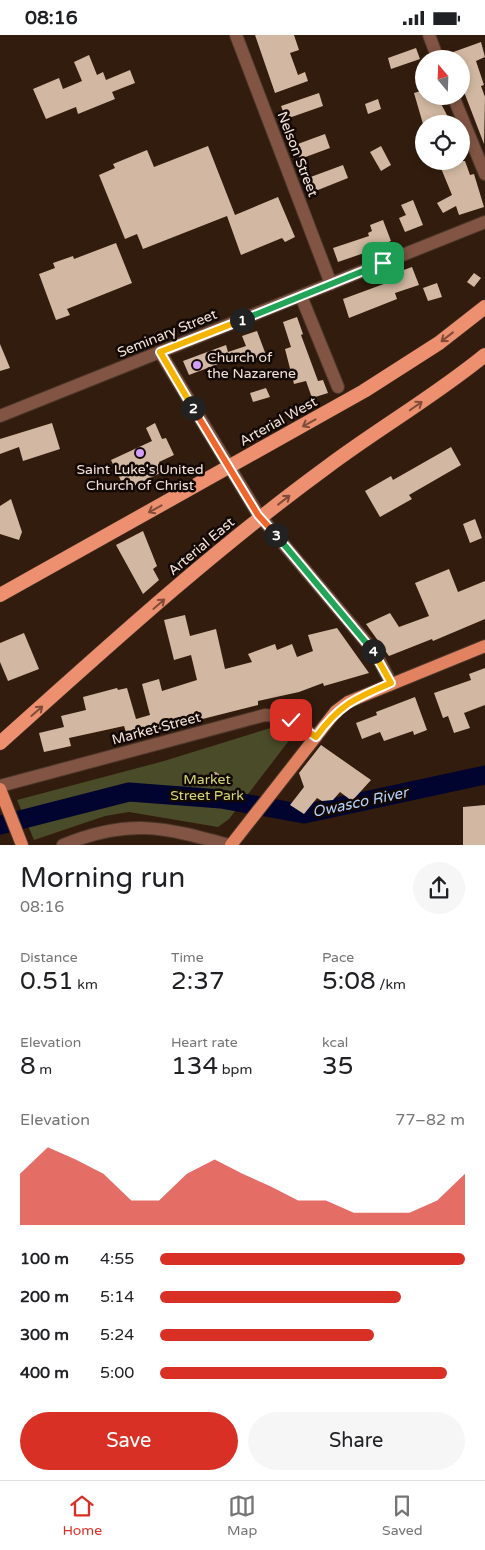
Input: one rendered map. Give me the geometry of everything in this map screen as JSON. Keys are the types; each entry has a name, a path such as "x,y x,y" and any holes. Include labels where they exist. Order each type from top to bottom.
{"highway":[{"name":"Arterial West","path":"0,595 403,368 485,307"},
{"name":"Arterial East","path":"0,743 261,518 328,466 395,421 485,355"}],"main road":[{"path":"230,845 336,711 348,702 391,683 485,646"},
{"path":"0,787 20,842"}],"street":[{"name":"Nelson Street","path":"236,35 331,283"},
{"path":"429,35 435,50"},
{"path":"458,105 485,174"},
{"name":"Seminary Street","path":"0,417 485,222"},
{"path":"300,296 338,387"},
{"path":"160,352 228,468 261,518 367,643 380,660 391,683"},
{"name":"Market Street","path":"0,787 265,715 280,715 316,737"},
{"path":"63,845 93,833 142,826 180,832 230,845"}],"green space":[{"name":"Market Street Park","path":"277,726 294,734 229,819 218,827 129,812 105,816 34,840 17,800 164,761"}],"building":[{"path":"255,35 294,35 299,50 290,53 298,75 305,72 308,81 275,93"},
{"path":"481,42 485,57 476,61 484,85 481,86 485,97 484,144 469,105 470,50 459,50"},
{"path":"416,48 417,50 415,50 415,61 391,69 388,58"},
{"path":"89,55 97,75 103,72 106,80 130,70 135,83 112,92 115,99 78,114 76,107 46,119 33,89 59,78 63,89 82,81 74,62"},
{"path":"319,93 323,106 286,119 281,106"},
{"path":"378,99 381,109 368,114 365,104"},
{"path":"417,105 442,105 447,115 420,115"},
{"path":"325,134 330,148 300,159 295,145"},
{"path":"208,146 235,215 278,197 295,237 285,242 282,238 241,255 227,216 143,249 137,234 125,239 99,175 115,168 113,164 147,150 154,167"},
{"path":"381,146 391,165 381,171 370,152"},
{"path":"343,165 348,178 313,192 308,178"},
{"path":"442,170 468,170 470,175 474,174 484,207 459,215 456,206 443,213 437,203 452,195"},
{"path":"413,200 423,225 405,232 399,218 406,215 401,205"},
{"path":"383,220 391,241 369,249 370,251 338,262 333,248 369,236 368,233 372,231 370,225"},
{"path":"116,243 132,283 67,309 70,315 56,320 39,274 55,268 53,263 73,256 74,259"},
{"path":"412,267 419,285 395,293 397,299 349,318 343,299 400,278 398,272"},
{"path":"474,273 481,278 474,287 467,282"},
{"path":"437,283 442,297 428,301 423,288"},
{"path":"297,317 303,334 301,335 318,381 323,380 328,393 312,398 306,381 294,384 285,349 291,347 283,322"},
{"path":"257,331 266,355 242,363 239,356 189,375 183,361 226,345 228,352 246,346 242,336"},
{"path":"0,344 10,368 0,371"},
{"path":"266,388 270,397 253,402 250,393"},
{"path":"52,423 60,449 23,461 19,447 0,454 0,439"},
{"path":"155,423 162,439 166,438 174,455 159,462 164,471 130,488 126,479 121,481 111,460 152,441 146,428"},
{"path":"451,447 461,465 409,495 412,499 380,517 365,491 391,476 393,480"},
{"path":"11,499 22,532 19,540 0,534 0,506"},
{"path":"475,519 482,538 470,543 463,524"},
{"path":"143,531 157,566 153,569 159,580 143,594 116,545"},
{"path":"449,569 458,592 485,581 485,619 433,641 432,639 389,656 366,624 390,613 399,627 429,616 415,583"},
{"path":"185,615 190,636 216,629 225,669 252,662 248,654 275,644 277,650 292,644 297,657 313,651 308,635 337,628 369,673 324,686 323,683 299,692 258,701 258,705 155,731 153,725 126,732 124,726 69,738 71,746 44,752 39,733 64,727 61,716 86,710 83,697 117,688 118,690 127,688 136,719 150,715 142,684 159,679 162,691 197,680 191,655 174,660 164,620"},
{"path":"24,633 39,669 8,681 0,662 0,643"},
{"path":"485,668 485,705 464,713 470,728 454,733 448,716 443,718 434,693 471,680 469,674"},
{"path":"415,697 427,730 414,735 413,731 384,741 380,732 362,739 356,723 377,715 376,712"},
{"path":"321,745 371,780 352,801 340,792 333,800 322,801 317,798 304,814 290,805 304,787 299,773"},
{"path":"212,772 216,772 220,778 216,784 212,784 208,780 208,776"},
{"path":"485,805 485,845 463,845 463,807"}],"waterway":[{"name":"Owasco River","path":"0,825 129,792 221,799 304,814 485,775"}],"place":[{"name":"Church of the Nazarene","path":"197,365"},
{"name":"Saint Luke's United Church of Christ","path":"140,453"}],"route":[{"path":"291,720 316,737 336,711 348,702 391,683 380,660 367,643 258,515 160,352 383,263"}]}
